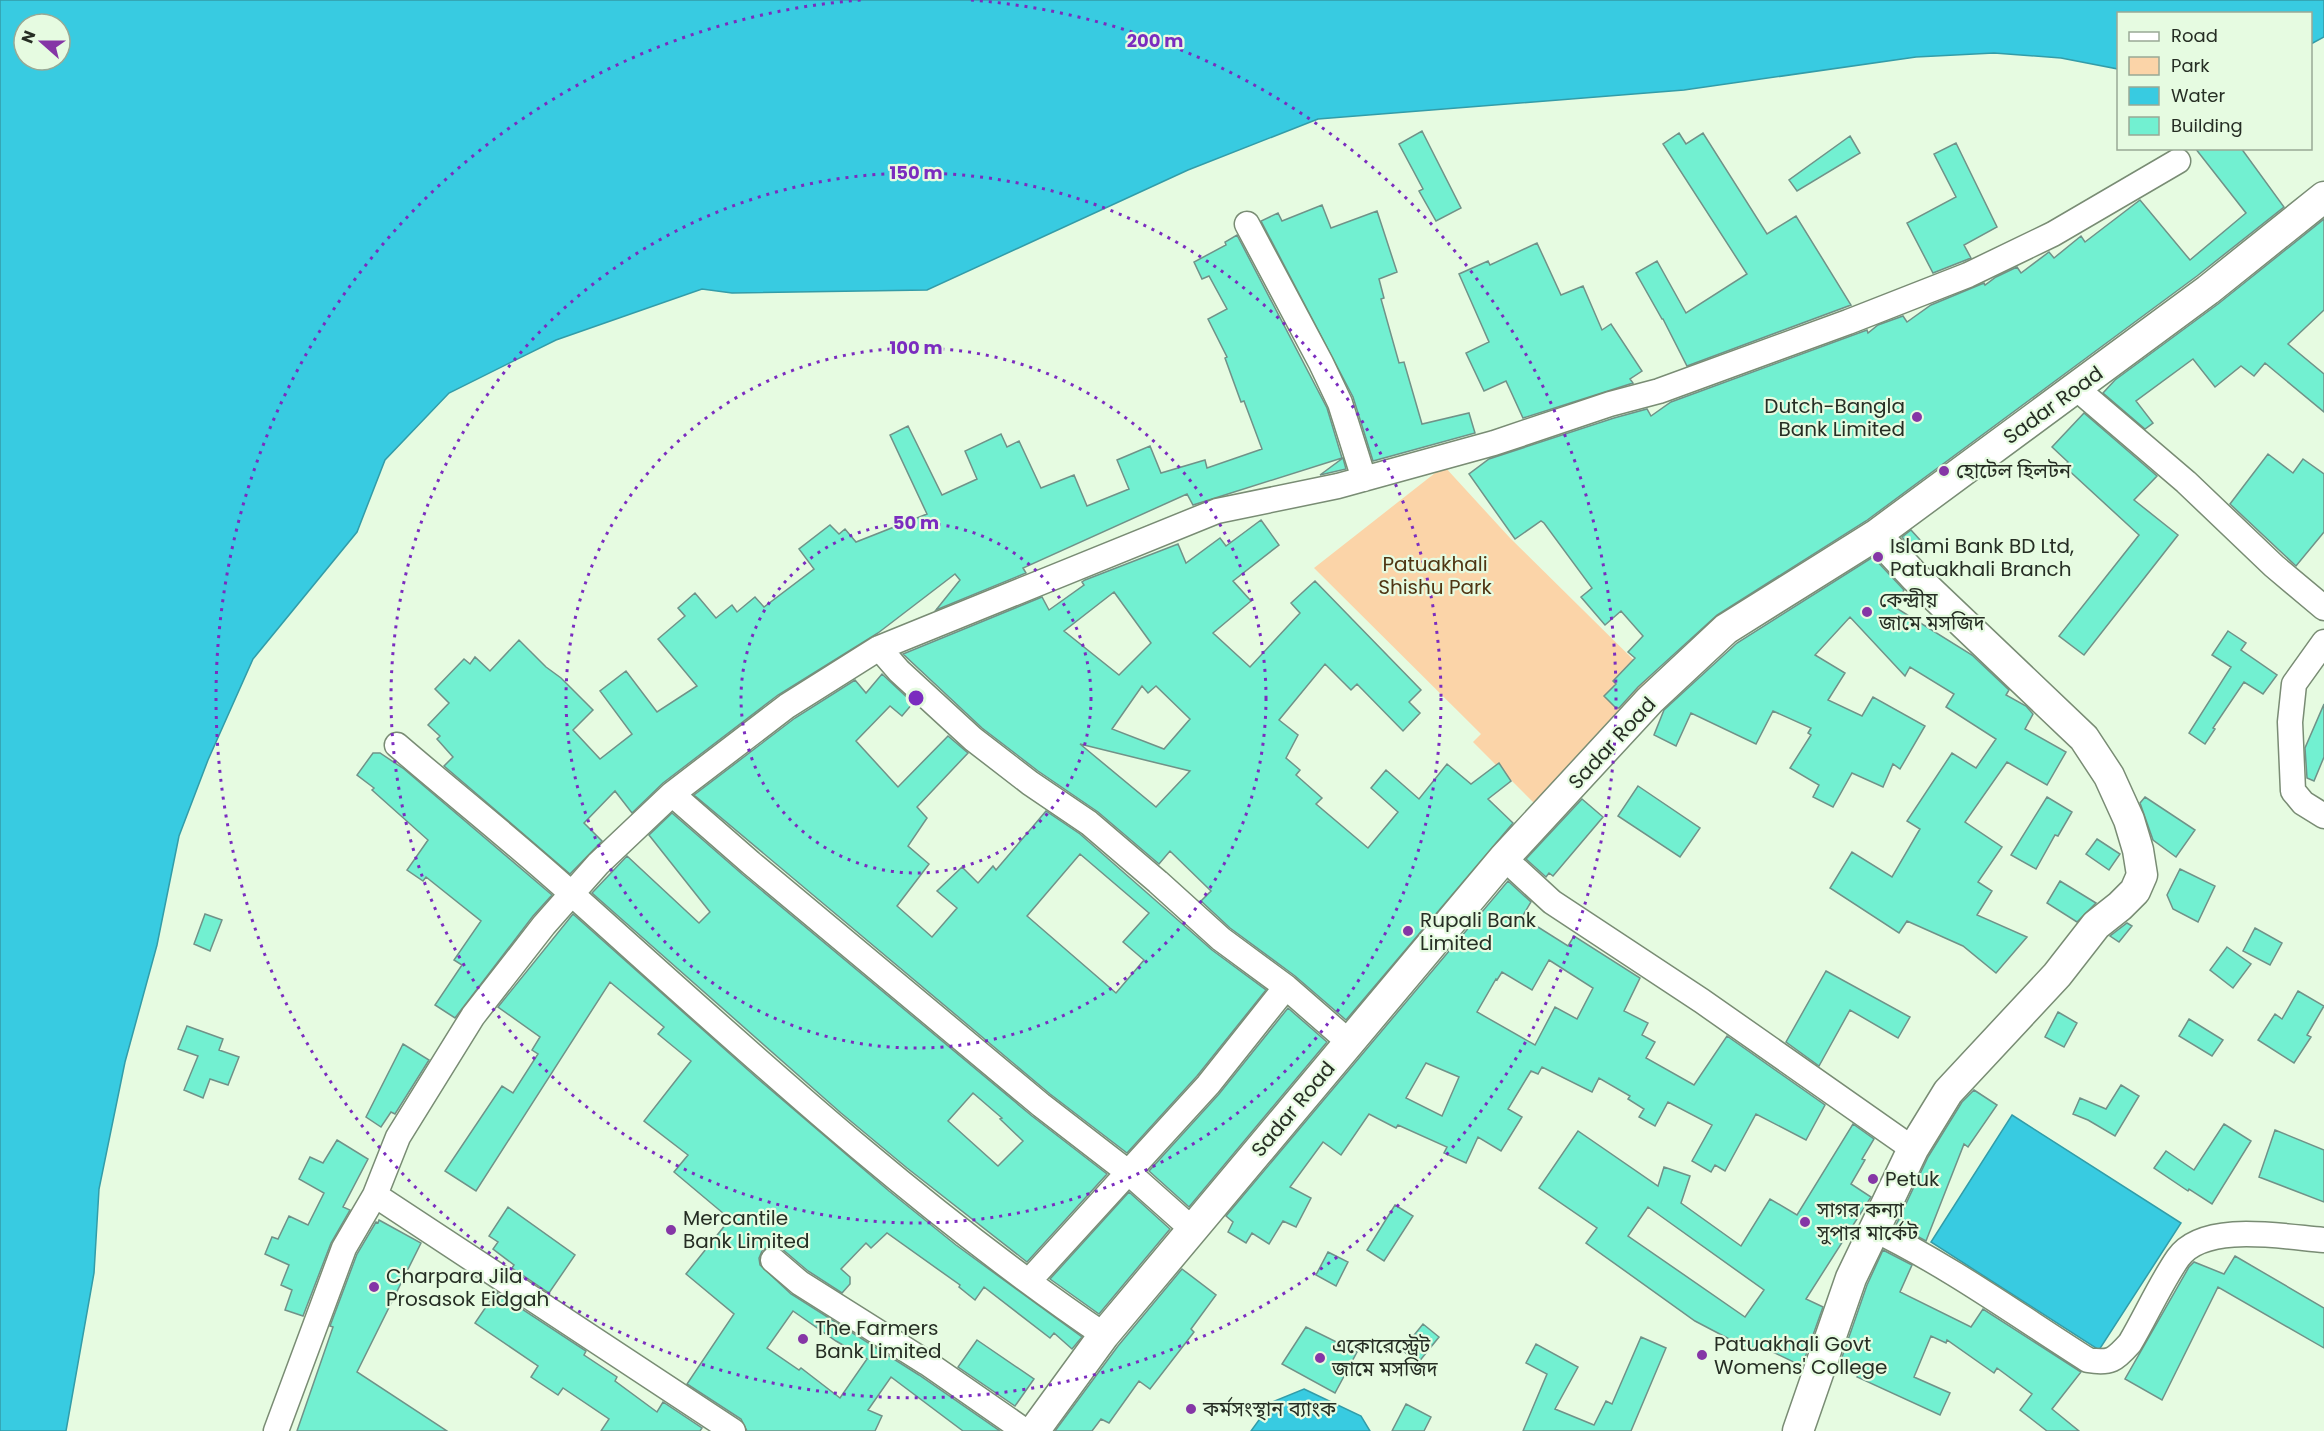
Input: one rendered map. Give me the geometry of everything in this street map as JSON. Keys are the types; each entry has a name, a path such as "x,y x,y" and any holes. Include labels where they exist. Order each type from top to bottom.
{"street":[{"path":"276,1431 344,1248 375,1195 398,1137 473,1016 544,925 598,864 672,794 787,706 879,648 1217,511 1364,479 1494,443 1610,404 1659,391 1903,301 1968,275 2053,234 2178,161"},
{"name":"Sadar Road","path":"1034,1431 1104,1335 1504,858 1650,700 1726,629 1876,535 2208,290 2324,197"},
{"path":"1246,224 1340,403 1364,479"},
{"path":"2076,388 2186,482 2274,566 2324,608"},
{"path":"1798,1431 1851,1278 1913,1149 1948,1092 2057,975 2096,925 2120,906 2134,891 2142,875 2138,850 2129,820 2109,776 2084,738 1925,586 1876,535"},
{"path":"2324,642 2294,684 2290,722 2290,754 2293,791 2303,803 2324,816"},
{"path":"879,648 899,671 973,739 1030,783 1089,824 1221,939 1286,987 1349,1042"},
{"path":"397,745 572,894 731,1038 936,1211 1050,1298 1104,1335"},
{"path":"672,794 751,863 1041,1105 1129,1173 1192,1229"},
{"path":"1504,858 1552,902 1712,1008 1913,1149"},
{"path":"1029,1281 1208,1085 1286,987"},
{"path":"375,1195 718,1427"},
{"path":"1873,1229 1902,1243 1959,1277 2088,1360 2101,1363 2108,1362 2119,1355 2130,1343 2179,1257 2194,1245 2227,1234 2324,1240"},
{"path":"773,1260 800,1283 927,1363 1025,1431"}],"green space":[{"name":"Patuakhali Shishu Park","path":"1444,466 1510,538 1657,683 1536,805 1473,742 1481,734 1314,568"}],"water":[{"path":"0,0 2324,0 2324,37 2312,43 2312,12 2117,12 2117,69 2061,58 1994,53 1916,57 1684,90 1318,119 1188,170 927,290 732,293 702,289 556,340 449,393 385,460 357,532 253,659 208,760 179,836 157,945 125,1062 99,1189 94,1273 66,1431 0,1431"},
{"path":"2012,1115 2181,1223 2099,1350 1931,1242"},
{"path":"1304,1389 1361,1416 1370,1431 1251,1431 1272,1402"}],"building":[{"path":"1422,131 1461,208 1436,221 1419,191 1423,189 1399,144"},
{"path":"1679,133 1686,144 1703,133 1767,234 1796,216 1851,305 1687,366 1636,273 1657,261 1686,313 1747,274 1663,144"},
{"path":"1850,136 1860,153 1797,191 1789,180"},
{"path":"1956,143 1997,227 1964,245 1971,258 1933,273 1907,223 1956,197 1934,154"},
{"path":"2197,150 2242,150 2284,207 2197,276 1866,521 1717,615 1638,687 1619,708 1616,708 1604,696 1616,684 1613,681 1635,658 1628,652 1643,636 1621,611 1605,625 1581,597 1592,588 1544,523 1541,521 1515,539 1469,474 1489,459 1647,409 1651,416 1671,402 1867,330 1868,333 1878,325 1903,316 1907,322 1931,305 1984,283 1985,285 2017,267 2021,273 2049,252 2054,258 2081,236 2085,242 2140,200 2190,260 2246,213"},
{"path":"1322,205 1331,228 1377,211 1397,272 1379,279 1384,298 1381,299 1399,363 1404,362 1422,424 1469,413 1475,433 1373,461 1353,397 1261,221 1278,213 1282,221"},
{"path":"2324,219 2324,310 2288,344 2324,374 2324,412 2265,363 2254,376 2241,366 2215,387 2193,359 2136,401 2153,423 2145,429 2103,393 2115,380 2218,304"},
{"path":"1237,235 1327,408 1342,458 1193,505 1187,494 1023,568 1026,573 936,610 960,580 955,574 878,633 778,695 663,783 632,813 615,791 584,823 602,841 570,874 444,766 453,757 437,739 440,736 428,725 449,703 435,689 464,659 470,664 475,657 490,671 519,640 593,710 573,730 600,759 632,734 600,691 626,671 657,712 697,686 658,639 685,616 678,608 695,593 716,618 732,605 737,612 755,597 764,607 814,569 799,549 830,525 839,534 845,529 856,542 927,514 890,435 908,426 942,495 977,479 965,451 1001,434 1007,447 1019,441 1041,488 1074,475 1087,506 1129,489 1117,460 1150,446 1161,473 1205,460 1207,468 1262,449 1244,401 1241,402 1225,358 1227,357 1208,319 1227,309 1209,276 1202,279 1194,262 1226,245 1225,242"},
{"path":"1537,243 1561,295 1583,286 1602,330 1611,324 1642,371 1630,379 1633,383 1523,418 1506,381 1484,391 1466,353 1489,342 1459,274 1488,261 1490,265"},
{"path":"2084,413 2157,476 2134,500 2178,535 2084,655 2059,636 2139,535 2064,466 2068,462 2052,447"},
{"path":"2268,454 2293,473 2303,459 2324,474 2324,532 2296,566 2230,504"},
{"path":"1343,458 1346,469 1320,475"},
{"path":"1261,520 1279,545 1233,581 1251,601 1213,633 1250,667 1300,613 1291,603 1315,581 1421,690 1409,702 1420,713 1403,731 1357,684 1351,690 1325,664 1279,720 1298,735 1286,758 1300,770 1296,775 1322,798 1316,804 1368,848 1398,812 1371,788 1386,770 1419,799 1447,764 1471,784 1499,763 1511,781 1488,799 1513,823 1346,1020 1295,976 1230,928 1201,901 1211,891 1170,851 1159,864 1098,812 1038,771 982,728 903,654 1042,597 1049,610 1084,585 1082,582 1085,580 1178,544 1186,563 1220,538 1226,546","holes":["1114,592 1151,643 1119,675 1064,631","1142,686 1148,693 1156,686 1190,719 1164,749 1112,729","1080,744 1190,771 1156,807"]},
{"path":"1911,530 1921,541 1912,549 1902,537"},
{"path":"1873,557 1904,590 1893,606 1972,655 2009,690 2006,695 2026,706 2033,714 2025,729 2066,752 2047,785 2007,762 1965,822 2002,847 1978,882 1992,891 1977,915 2027,937 1996,973 1963,946 1907,921 1899,933 1830,888 1852,852 1892,877 1920,829 1907,821 1952,753 1976,768 1996,739 1946,707 1954,694 1910,667 1905,676 1850,617 1815,655 1845,673 1828,700 1862,716 1873,697 1925,726 1900,769 1893,764 1883,787 1852,773 1833,807 1813,797 1819,785 1790,768 1811,735 1808,733 1811,728 1773,711 1756,744 1691,713 1676,746 1654,735 1664,710 1737,643"},
{"path":"2228,631 2246,643 2241,650 2277,675 2263,694 2244,682 2205,744 2189,733 2231,667 2212,655"},
{"path":"882,674 913,703 902,716 890,706 856,741 898,787 948,736 968,753 917,807 927,818 908,846 929,864 897,906 932,937 957,908 937,891 962,867 978,883 993,866 996,870 1046,811 1080,834 1212,950 1266,990 1197,1076 1127,1153 1050,1094 694,795 795,718 855,680 866,693","holes":["1080,854 1149,913 1123,942 1144,960 1116,993 1027,916"]},
{"path":"2324,704 2324,757 2314,781 2307,778 2305,748"},
{"path":"373,753 380,753 404,769 552,895 533,916 455,1018 435,1005 462,965 454,960 481,921 426,877 423,881 407,870 428,840 372,790 374,788 357,775"},
{"path":"1638,786 1700,828 1680,857 1618,816"},
{"path":"2047,797 2072,812 2058,836 2055,835 2036,869 2011,855"},
{"path":"2145,797 2195,830 2176,857 2153,840 2140,803"},
{"path":"1582,799 1603,817 1553,876 1549,873 1546,877 1526,859"},
{"path":"672,813 1032,1116 1107,1174 1027,1262 841,1113 592,893 627,856 699,923 710,912 649,835","holes":["973,1093 1002,1118 1000,1119 1023,1141 998,1166 948,1121"]},
{"path":"2097,839 2120,854 2109,870 2086,854"},
{"path":"2180,869 2215,886 2198,922 2173,909 2167,895"},
{"path":"1508,881 1531,902 1522,917 1568,946 1574,936 1640,978 1624,1011 1648,1023 1642,1035 1655,1042 1646,1058 1694,1085 1727,1036 1825,1105 1806,1140 1756,1114 1725,1171 1715,1165 1711,1172 1692,1161 1712,1125 1668,1102 1655,1126 1639,1117 1644,1109 1628,1099 1630,1096 1599,1078 1592,1092 1542,1067 1538,1074 1531,1071 1508,1109 1522,1117 1501,1151 1478,1137 1466,1163 1444,1153 1447,1147 1398,1125 1396,1128 1369,1114 1341,1155 1323,1142 1290,1187 1311,1198 1296,1227 1283,1221 1269,1244 1252,1233 1246,1243 1228,1232 1233,1222 1226,1216","holes":["1549,960 1593,988 1577,1019 1555,1007 1535,1045 1477,1012 1502,972 1532,990","1426,1063 1459,1077 1442,1116 1406,1098"]},
{"path":"2060,881 2096,903 2077,922 2047,903"},
{"path":"205,914 222,920 210,951 194,944"},
{"path":"573,914 757,1078 889,1191 956,1245 1082,1337 1072,1349 1054,1333 1050,1338 984,1287 975,1300 959,1287 960,1285 887,1233 871,1248 866,1243 841,1269 850,1277 850,1284 842,1293 808,1271 782,1249 769,1246 762,1251 759,1258 760,1265 791,1294 919,1375 1000,1431 963,1431 891,1377 868,1410 882,1416 875,1431 747,1431 741,1419 687,1384 734,1314 686,1274 730,1219 674,1172 688,1155 644,1121 691,1061 658,1034 664,1027 610,982 476,1191 445,1171 502,1086 513,1093 538,1054 532,1050 540,1037 498,1007","holes":["793,1311 867,1359 840,1398 801,1368 799,1370 767,1348"]},
{"path":"2127,923 2132,926 2119,942 2110,936"},
{"path":"2255,928 2282,943 2270,965 2243,951"},
{"path":"2227,947 2251,964 2233,988 2210,970"},
{"path":"1826,971 1910,1017 1898,1038 1850,1010 1819,1066 1786,1042"},
{"path":"2298,991 2324,1006 2307,1035 2311,1037 2294,1063 2258,1040 2275,1014 2282,1019"},
{"path":"1288,1008 1327,1042 1189,1207 1149,1171 1219,1094"},
{"path":"2058,1012 2077,1023 2064,1047 2045,1037"},
{"path":"2189,1019 2223,1040 2212,1056 2179,1036"},
{"path":"187,1026 223,1039 219,1050 239,1057 228,1085 210,1079 203,1098 184,1090 198,1056 178,1049"},
{"path":"403,1044 429,1060 395,1114 391,1112 381,1127 366,1117"},
{"path":"2121,1085 2139,1096 2115,1136 2073,1114 2080,1098 2106,1109"},
{"path":"1974,1090 1997,1105 1968,1147 1964,1144 1926,1241 1896,1225 1928,1157 1962,1102"},
{"path":"1853,1124 1874,1139 1851,1184 1871,1197 1806,1299 1823,1307 1802,1366 1756,1344 1752,1351 1695,1321 1586,1243 1597,1228 1539,1188 1578,1131 1658,1186 1664,1167 1690,1176 1681,1203 1741,1246 1770,1199 1797,1215","holes":["1648,1207 1764,1290 1745,1317 1628,1236"]},
{"path":"2224,1124 2251,1141 2212,1204 2154,1168 2166,1151 2194,1170"},
{"path":"2275,1130 2324,1150 2324,1202 2259,1177"},
{"path":"337,1140 368,1159 343,1207 350,1210 331,1243 303,1316 285,1310 292,1290 281,1285 289,1265 265,1254 272,1237 278,1239 289,1216 308,1225 324,1193 299,1179 310,1157 323,1163"},
{"path":"1129,1192 1170,1229 1099,1314 1050,1279"},
{"path":"1395,1205 1413,1216 1384,1261 1367,1250"},
{"path":"508,1207 575,1255 549,1293 512,1268 514,1265 493,1249 498,1242 489,1236"},
{"name":"Charpara Jila Prosasok Eidgah","path":"379,1220 421,1243 357,1372 447,1431 297,1431 333,1327 330,1326 357,1254"},
{"path":"1883,1250 1912,1265 1900,1292 1971,1327 1983,1309 2081,1372 2052,1409 2079,1431 2047,1431 2020,1410 2032,1394 1997,1368 1994,1373 1947,1340 1946,1343 1931,1336 1914,1377 1950,1393 1940,1415 1857,1377 1861,1368 1841,1360 1867,1285"},
{"path":"1328,1252 1348,1262 1336,1286 1316,1275"},
{"path":"2235,1256 2324,1308 2324,1348 2218,1287 2162,1400 2125,1379 2189,1267 2194,1262 2224,1274"},
{"path":"1182,1269 1216,1295 1191,1329 1194,1332 1150,1389 1139,1381 1109,1423 1101,1419 1092,1431 1055,1431 1118,1346"},
{"path":"496,1292 586,1351 584,1355 617,1377 615,1381 657,1412 663,1402 702,1428 700,1431 601,1431 609,1419 563,1388 558,1395 531,1377 538,1366 475,1323"},
{"path":"1423,1324 1439,1337 1418,1363 1402,1350"},
{"name":"একোরেস্ট্রেট জামে মসজিদ","path":"1306,1327 1357,1352 1335,1393 1282,1364"},
{"path":"1641,1337 1666,1348 1631,1431 1523,1431 1547,1374 1526,1363 1536,1344 1578,1367 1555,1409 1594,1425 1606,1401 1612,1404"},
{"path":"977,1340 1034,1379 1015,1406 958,1367"},
{"path":"1406,1404 1431,1417 1424,1431 1392,1431"}],"place":[{"name":"Dutch-Bangla Bank Limited","path":"1917,417"},
{"name":"হোটেল হিলটন","path":"1944,471"},
{"name":"Islami Bank BD Ltd, Patuakhali Branch","path":"1878,557"},
{"name":"কেন্দ্রীয় জামে মসজিদ","path":"1867,612"},
{"name":"Rupali Bank Limited","path":"1408,931"},
{"name":"Petuk","path":"1873,1179"},
{"name":"সাগর কন্যা সুপার মার্কেট","path":"1805,1222"},
{"name":"Mercantile Bank Limited","path":"671,1230"},
{"name":"Charpara Jila Prosasok Eidgah","path":"374,1287"},
{"name":"The Farmers Bank Limited","path":"803,1339"},
{"name":"Patuakhali Govt Womens' College","path":"1702,1355"},
{"name":"একোরেস্ট্রেট জামে মসজিদ","path":"1320,1358"},
{"name":"কর্মসংস্থান ব্যাংক","path":"1191,1409"}]}
